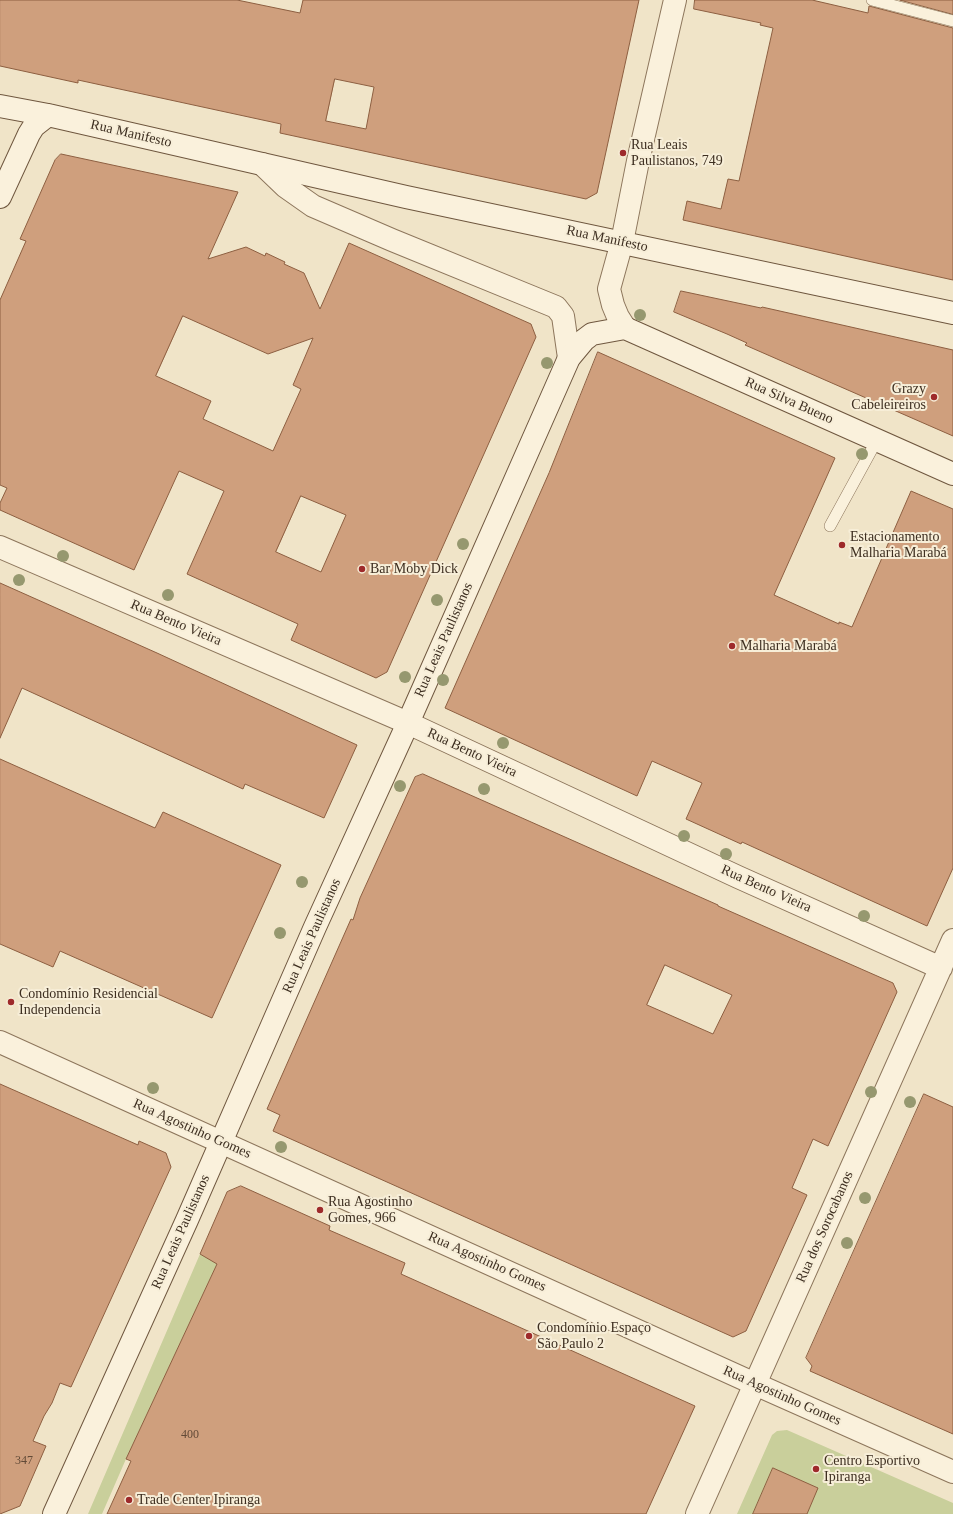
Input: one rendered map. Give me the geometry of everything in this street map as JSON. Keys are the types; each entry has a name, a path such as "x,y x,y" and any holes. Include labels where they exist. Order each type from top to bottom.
{"street":[{"path":"625,328 615,311 609,289 622,242 638,161 675,0"},
{"name":"Rua Manifesto","path":"0,106 48,115 262,164 953,313"},
{"path":"0,110 12,121 26,142"},
{"path":"0,197 34,126 48,115"},
{"path":"262,164 286,187 314,206 385,238 556,307 563,316 569,358"},
{"name":"Rua Leais Paulistanos","path":"54,1514 221,1142 315,927 408,723 569,358 584,340 592,334 625,328"},
{"name":"Rua Silva Bueno","path":"625,328 953,474"},
{"name":"Rua Bento Vieira","path":"0,547 408,723 738,877 941,968"},
{"name":"Rua dos Sorocabanos","path":"697,1514 953,940"},
{"name":"Rua Agostinho Gomes","path":"0,1042 755,1384 953,1472"}],"lane":[{"path":"872,0 953,21"},
{"path":"830,526 877,440"}],"green space":[{"path":"200,1254 218,1262 102,1514 88,1514"},
{"name":"Centro Esportivo Ipiranga","path":"787,1430 953,1503 953,1514 737,1514 772,1435 777,1431"}],"building":[{"path":"0,0 237,0 300,13 303,0 639,0 597,193 586,199 280,133 281,124 78,80 78,83 0,66","holes":["335,79 374,87 366,129 326,121"]},
{"path":"695,0 812,0 868,13 869,6 953,28 953,280 683,220 687,201 721,209 728,179 739,181 773,28 760,25 761,23 694,9"},
{"path":"900,0 953,0 953,14"},
{"path":"61,154 238,192 208,259 246,247 265,256 266,253 285,262 284,264 304,273 320,309 349,243 531,324 536,337 387,672 376,678 291,640 298,624 187,574 224,491 179,471 134,570 0,510 0,503 7,488 0,485 0,300 26,241 20,239 55,160","holes":["183,316 268,354 313,338 293,385 301,389 273,451 203,419 211,401 156,376","301,496 346,515 321,572 276,552"]},
{"path":"681,291 762,307 953,350 953,436 745,345 747,343 727,334 674,312"},
{"path":"598,352 835,458 774,595 839,624 839,622 852,627 911,491 953,509 953,868 927,926 742,842 741,844 686,819 702,783 652,761 637,796 445,708 549,473"},
{"path":"0,583 357,745 324,818 245,784 243,789 22,688 0,738"},
{"path":"0,759 155,828 163,812 281,865 212,1018 60,951 53,967 0,944"},
{"path":"423,774 893,983 897,992 828,1146 813,1139 792,1188 807,1195 746,1331 733,1337 273,1131 280,1115 267,1109 351,919 353,920 360,898 415,777","holes":["665,965 732,995 713,1034 647,1005"]},
{"path":"0,1084 138,1145 139,1141 166,1153 171,1167 71,1387 60,1383 52,1403 44,1416 33,1441 46,1446 20,1506 0,1514"},
{"path":"924,1094 953,1107 953,1434 810,1371 812,1366 806,1358"},
{"path":"241,1186 330,1226 329,1230 405,1263 401,1274 695,1406 646,1514 107,1514 131,1461 126,1459 217,1264 200,1254 227,1192"},
{"path":"773,1468 818,1488 807,1514 753,1514"}],"place":[{"name":"Rua Leais Paulistanos, 749","path":"623,153"},
{"name":"Grazy Cabeleireiros","path":"934,397"},
{"name":"Estacionamento Malharia Marabá","path":"842,545"},
{"name":"Bar Moby Dick","path":"362,569"},
{"name":"Malharia Marabá","path":"732,646"},
{"name":"Condomínio Residencial Independencia","path":"11,1002"},
{"name":"Rua Agostinho Gomes, 966","path":"320,1210"},
{"name":"Condomínio Espaço São Paulo 2","path":"529,1336"},
{"name":"Centro Esportivo Ipiranga","path":"816,1469"},
{"name":"Trade Center Ipiranga","path":"129,1500"}]}
